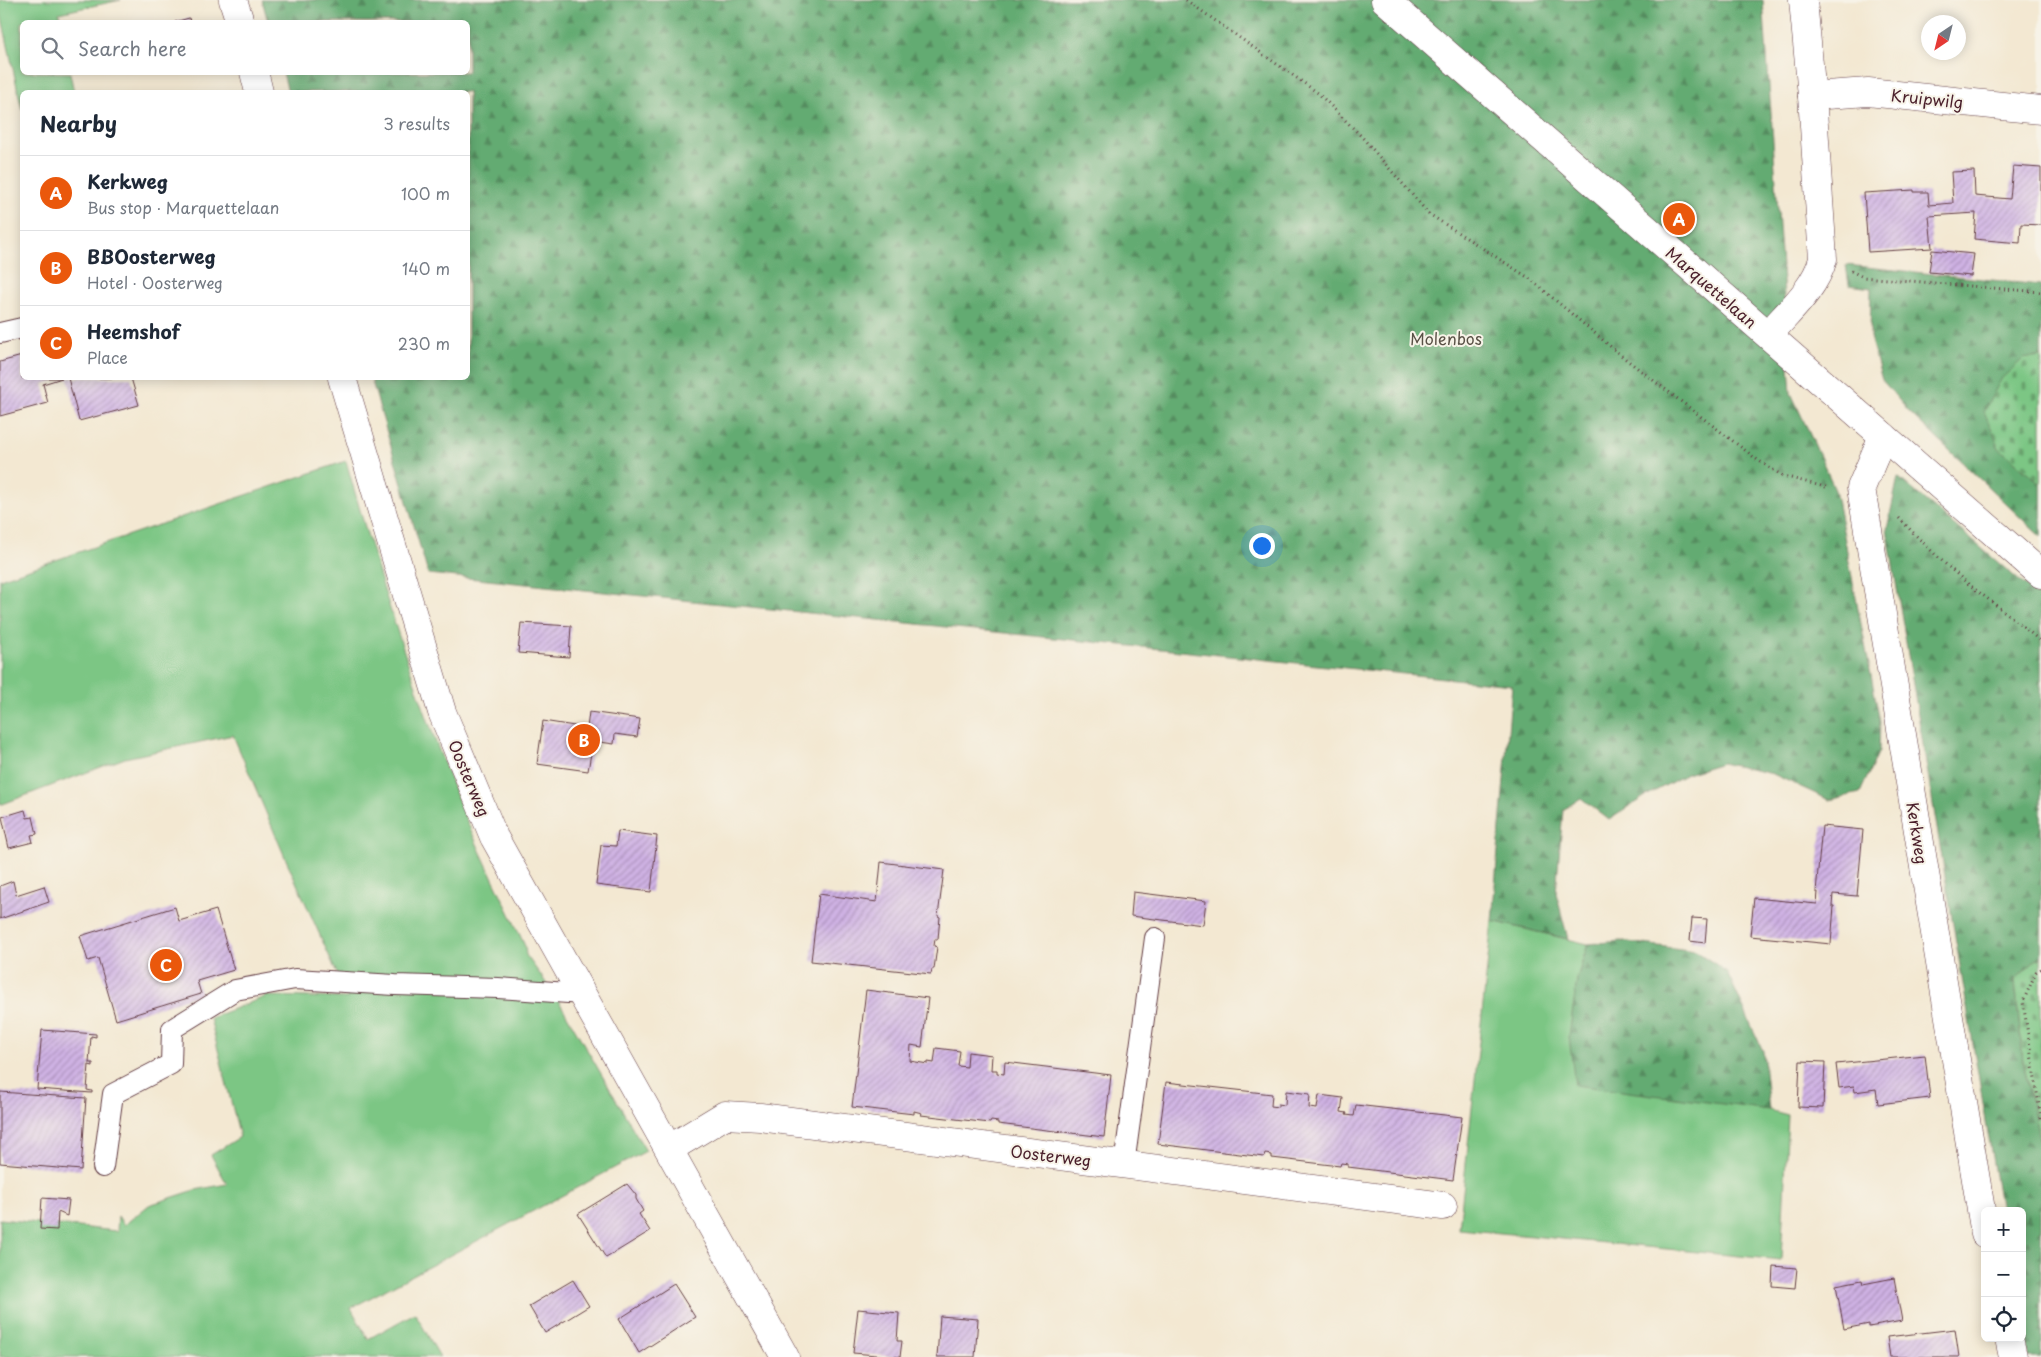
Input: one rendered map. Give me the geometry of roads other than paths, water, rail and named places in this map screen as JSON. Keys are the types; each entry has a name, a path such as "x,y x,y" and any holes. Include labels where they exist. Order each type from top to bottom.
{"street":[{"path":"233,0 239,20"},
{"name":"Marquettelaan","path":"1384,0 2041,574"},
{"path":"1768,336 1811,285 1819,273 1823,259 1812,96 1802,0"},
{"path":"255,75 258,90"},
{"name":"Kruipwilg","path":"1812,96 1868,92 2041,110"},
{"name":"Oosterweg","path":"343,380 442,712 494,837 785,1357"},
{"name":"Kerkweg","path":"1883,436 1861,488 1981,1210"},
{"name":"Oosterweg","path":"669,1149 726,1115 1443,1206"},
{"path":"2010,1342 2013,1357"}],"lane":[{"path":"0,333 20,328"},
{"path":"1124,1165 1155,938"},
{"path":"103,1167 113,1094 171,1064 172,1029 235,990 295,979 395,986 498,988 582,994"}],"place":[{"name":"Kerkweg","path":"1679,219"},
{"name":"BBOosterweg","path":"584,740"},
{"name":"Heemshof","path":"166,965"}],"park label":[{"name":"Molenbos","path":"1446,338"}]}
